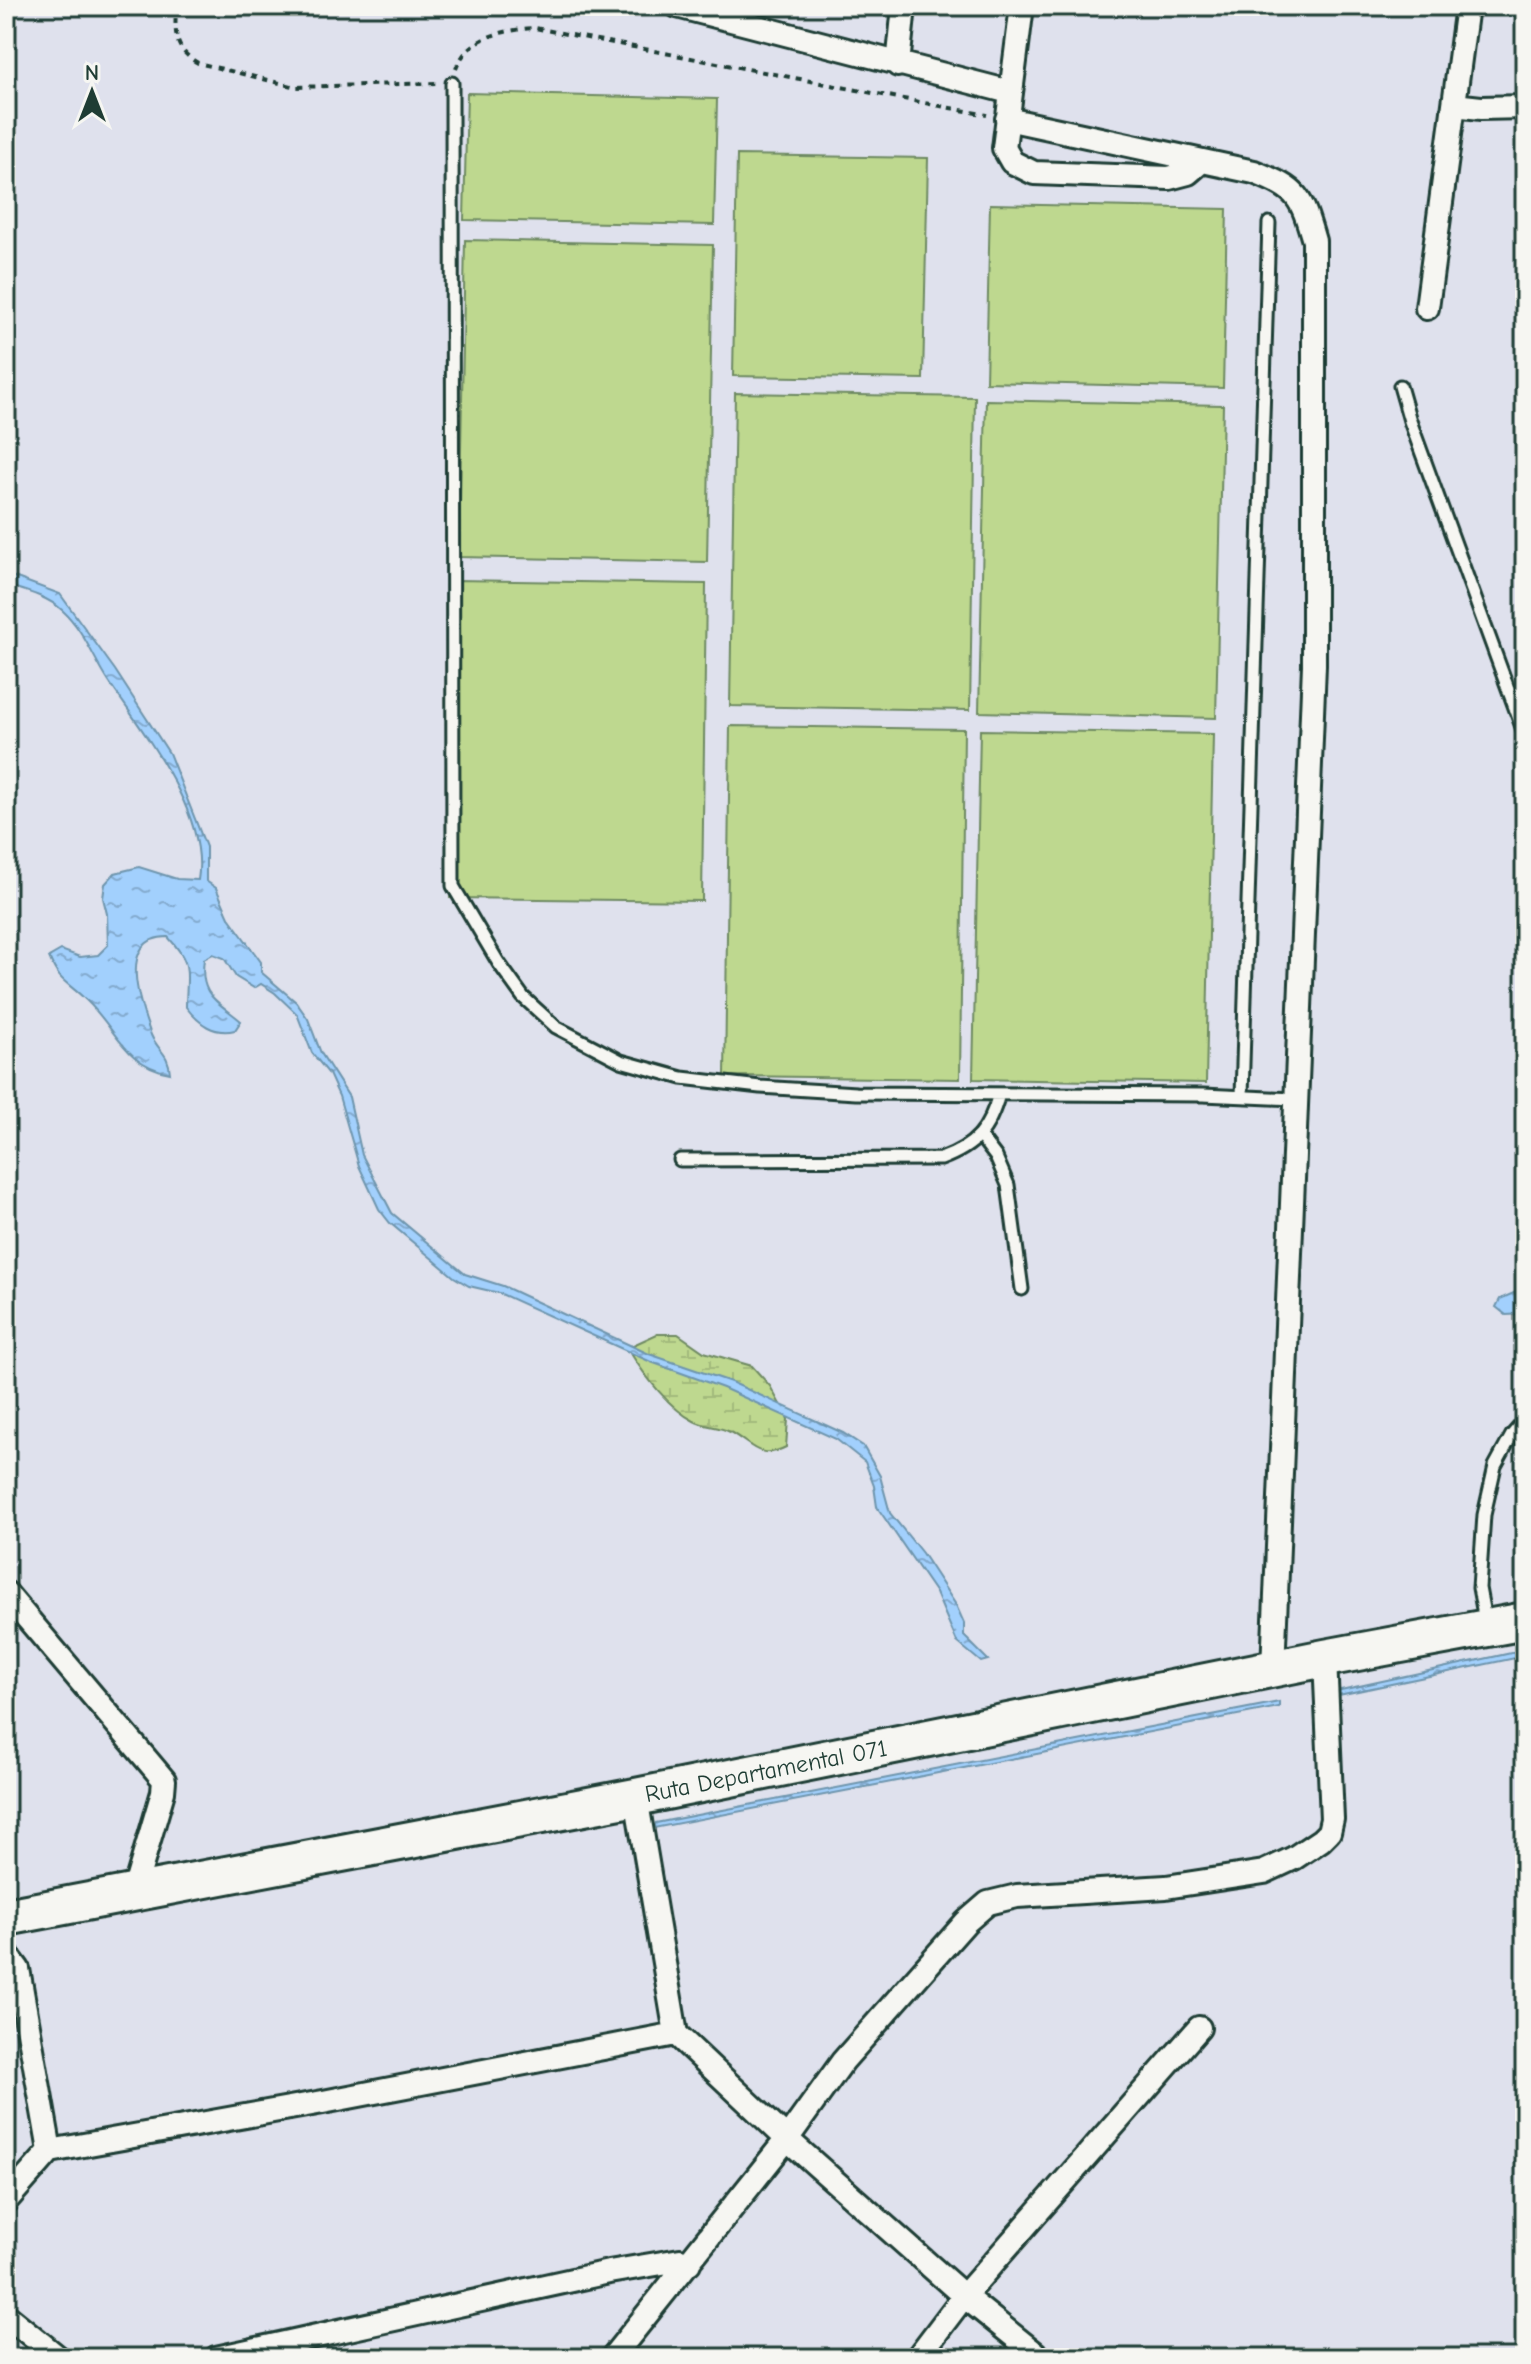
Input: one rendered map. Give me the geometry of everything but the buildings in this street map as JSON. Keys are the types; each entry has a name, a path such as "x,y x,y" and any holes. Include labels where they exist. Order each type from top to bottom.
{"main road":[{"name":"Ruta Departamental 071","path":"6,1917 636,1797 1325,1658 1525,1621"}],"street":[{"path":"677,6 1010,92"},
{"path":"898,65 904,6"},
{"path":"1022,6 1004,148 1012,162 1034,173 1169,178 1188,173 1202,161"},
{"path":"1427,308 1467,6"},
{"path":"1454,105 1525,107"},
{"path":"1007,119 1254,172 1285,185 1304,207 1314,241 1314,665 1273,1669"},
{"path":"6,1593 164,1780 134,1891"},
{"path":"612,2358 787,2139 843,2061 966,1922 988,1903 1017,1896 1166,1887 1264,1872 1294,1858 1321,1840 1329,1832 1332,1819 1325,1658"},
{"path":"636,1797 676,2034 787,2139 964,2296 1041,2358"},
{"path":"6,1953 18,1969 50,2151"},
{"path":"917,2358 964,2296 1199,2028"},
{"path":"6,2201 50,2151 676,2034"},
{"path":"216,2358 609,2272 680,2260 689,2263"},
{"path":"6,2315 59,2358"}],"lane":[{"path":"452,83 453,886 498,962 523,997 556,1027 621,1061 682,1078 856,1093 1295,1099"},
{"path":"1242,1096 1269,223"},
{"path":"1400,386 1525,735"},
{"path":"680,1160 941,1159 962,1151 980,1136 993,1116 999,1094"},
{"path":"980,1136 996,1157 1008,1185 1022,1289"},
{"path":"1487,1629 1479,1588 1484,1515 1495,1466 1512,1435 1525,1420"}],"path":[{"path":"176,6 178,43 184,55 198,63 296,87 452,83 457,63 471,47 490,35 509,29 535,28 1007,119"}],"green space":[{"path":"467,93 717,99 714,225 464,220"},
{"path":"737,155 928,158 923,379 733,376"},
{"path":"990,204 1227,209 1223,388 986,382"},
{"path":"465,240 713,245 707,562 459,557"},
{"path":"735,393 975,397 970,710 730,706"},
{"path":"986,400 1223,405 1216,718 979,712"},
{"path":"455,580 706,584 702,901 450,898"},
{"path":"730,726 964,729 960,1079 725,1076"},
{"path":"980,730 1213,734 1206,1083 973,1079"},
{"path":"657,1334 678,1334 704,1352 752,1366 770,1386 788,1419 786,1447 762,1452 726,1430 685,1416 650,1381 630,1352 631,1346"}],"water":[{"path":"6,574 60,594 169,753 206,847 206,881 216,888 230,919 261,962 261,972 296,1002 308,1019 321,1053 349,1097 362,1155 392,1213 465,1274 503,1286 649,1354 731,1382 843,1433 863,1446 880,1476 890,1513 922,1553 956,1605 964,1623 964,1636 988,1660 981,1662 957,1642 936,1593 877,1507 874,1486 865,1462 836,1439 723,1388 651,1362 499,1293 469,1286 390,1223 379,1209 359,1166 339,1096 329,1074 312,1053 297,1014 275,993 261,984 254,988 236,977 224,958 213,954 204,959 207,989 217,1002 241,1021 235,1030 220,1031 208,1027 186,1007 187,970 182,955 168,937 152,940 142,948 137,960 138,991 151,1035 165,1056 170,1073 154,1069 131,1054 96,1011 61,977 49,957 61,950 80,957 98,955 108,945 103,898 105,884 115,873 139,867 177,879 198,880 199,855 194,829 171,776 76,626 50,601 6,585"},
{"path":"1525,1288 1525,1314 1506,1315 1496,1307 1500,1299"},
{"path":"1525,1650 1525,1656 1329,1697 1327,1693"},
{"path":"1279,1702 1279,1707 654,1828 656,1823"}]}
